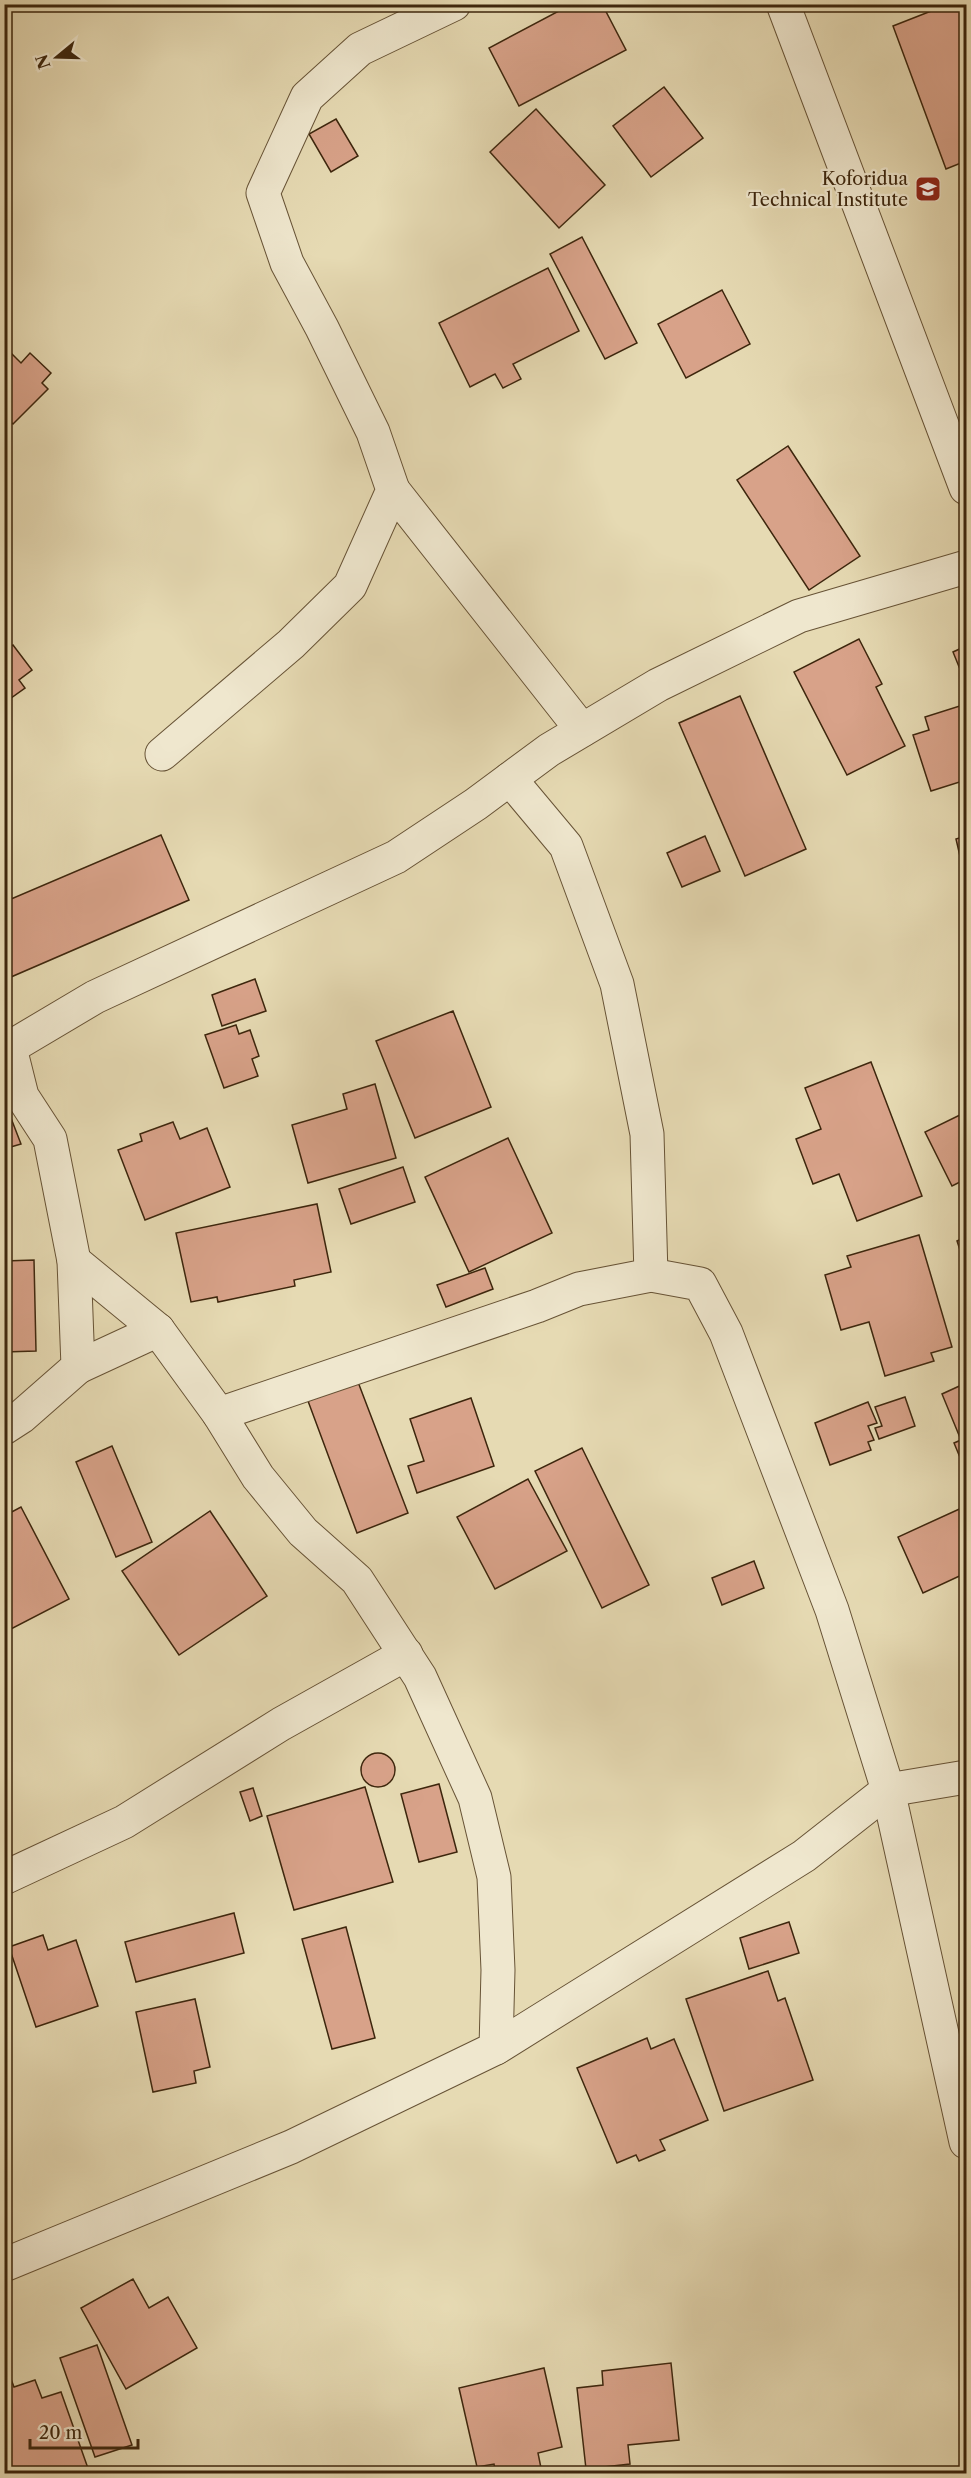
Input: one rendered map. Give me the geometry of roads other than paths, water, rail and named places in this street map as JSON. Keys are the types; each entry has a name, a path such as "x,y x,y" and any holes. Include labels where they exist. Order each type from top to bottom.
{"street":[{"path":"454,4 360,49 307,97 263,193 287,263 373,432 393,490 582,730"},
{"path":"783,4 966,488"},
{"path":"162,754 291,644 351,586 393,490"},
{"path":"78,1367 74,1262 50,1139 22,1096 7,1049 95,997 396,857 476,804 549,750 658,685 799,616 966,567"},
{"path":"510,779 566,846 616,984 646,1134 651,1275"},
{"path":"74,1262 158,1330 219,1414 258,1477 303,1532 357,1580 420,1677 475,1798 494,1877 498,1970 496,2048"},
{"path":"219,1414 526,1310 579,1289 651,1275 700,1284 726,1333 832,1610 888,1790 966,2142"},
{"path":"4,1428 21,1418 78,1367 158,1330"},
{"path":"4,1878 124,1822 281,1724 406,1654"},
{"path":"4,2265 281,2152 496,2048 804,1856 888,1790 966,1778"}],"place":[{"name":"Koforidua Technical Institute","path":"928,189"}]}
